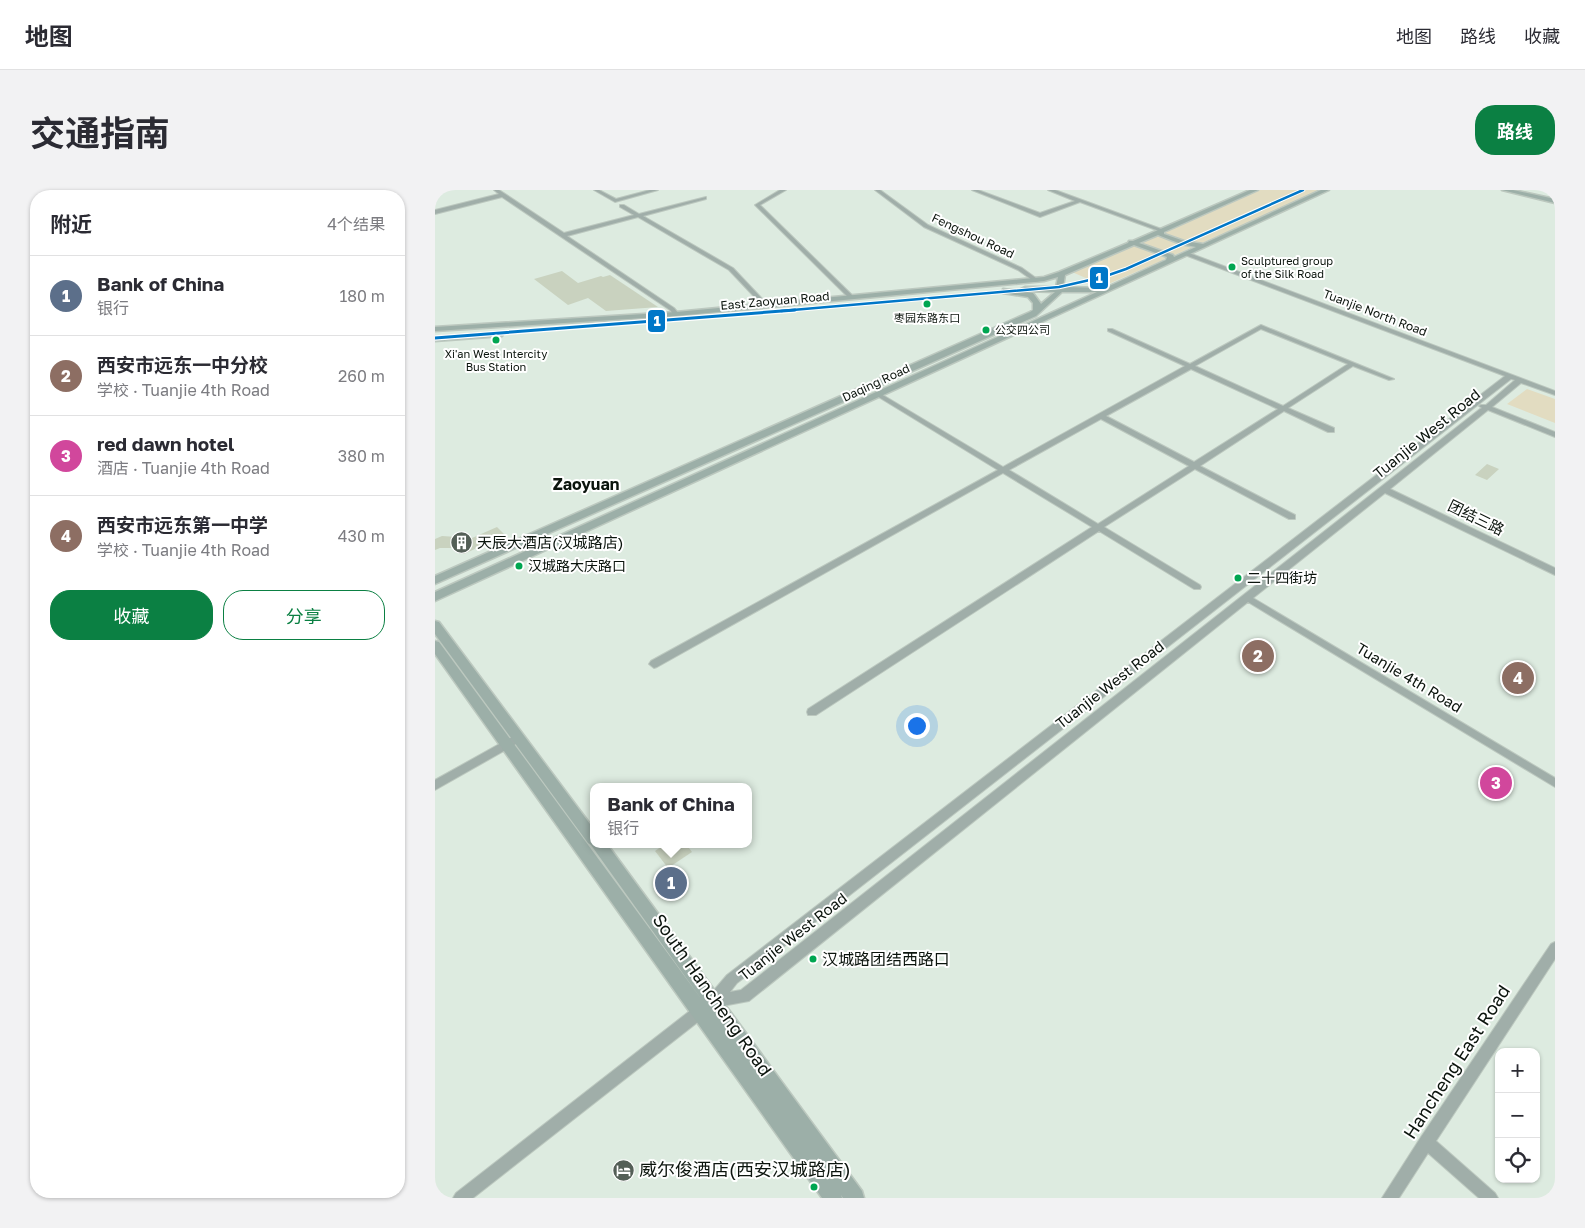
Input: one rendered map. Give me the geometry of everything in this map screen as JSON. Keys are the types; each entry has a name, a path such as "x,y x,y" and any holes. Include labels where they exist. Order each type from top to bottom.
{"main road":[{"path":"1059,289 1062,274 1131,242 1255,190"},
{"name":"Daqing Road","path":"435,597 1326,190"},
{"path":"1505,190 1555,200"},
{"path":"1161,230 1161,235 1183,243 1204,246"},
{"path":"1131,242 1171,256 1169,262"},
{"name":"East Zaoyuan Road","path":"435,330 766,306 1037,280 1062,274"},
{"name":"East Zaoyuan Road","path":"435,338 649,324 1006,291 1094,290 1117,286"},
{"name":"Daqing Road","path":"435,580 1037,312 1053,299 1059,289"},
{"path":"1006,291 1030,295 1037,303 1037,312"},
{"path":"1014,322 1025,328"},
{"name":"South Hancheng Road","path":"435,625 512,742 590,848"},
{"name":"South Hancheng Road","path":"435,645 512,742 590,835"},
{"name":"South Hancheng Road","path":"590,848 707,1006 735,1035 855,1198"},
{"name":"South Hancheng Road","path":"600,848 707,1006 833,1198"}],"street":[{"path":"495,190 672,309 676,314"},
{"path":"596,190 615,201 656,190"},
{"path":"784,190 757,205 852,298"},
{"name":"Fengshou Road","path":"877,190 926,226 1020,269 1037,280"},
{"path":"974,190 1040,215 1079,201"},
{"path":"1050,190 1161,230"},
{"path":"435,212 503,195"},
{"path":"564,236 704,198"},
{"path":"622,206 731,269 766,306"},
{"name":"Tuanjie North Road","path":"1187,254 1555,393"},
{"path":"654,664 1261,327 1391,379"},
{"path":"1110,330 1331,430"},
{"path":"812,712 1352,364"},
{"name":"Tuanjie West Road","path":"461,1198 707,1006 731,979 1510,376"},
{"name":"Tuanjie West Road","path":"707,1006 744,996 1520,380"},
{"path":"879,394 1197,587"},
{"path":"1477,402 1555,430"},
{"path":"1488,406 1555,435"},
{"path":"1100,416 1292,517"},
{"name":"团结三路","path":"1384,489 1555,572"},
{"name":"Tuanjie 4th Road","path":"1247,598 1555,783"},
{"path":"435,785 512,742"},
{"name":"Hancheng East Road","path":"1390,1198 1555,948"},
{"path":"1427,1142 1490,1198"}],"shaded area":[{"path":"1260,190 1323,190 1104,286 1072,272"},
{"path":"1527,389 1555,399 1555,423 1507,404"}],"building":[{"path":"562,271 578,283 610,275 658,307 606,311 588,298 568,305 534,279"},
{"path":"1487,464 1499,469 1487,480 1475,475"},
{"name":"天辰大酒店(汉城路店)","path":"497,527 505,535 464,554 459,548 440,548 435,550 435,539 442,536 472,538"},
{"path":"659,848 689,848 692,852 668,868 655,851"}],"transit line":[{"name":"1","path":"435,338 763,313 1059,287 1103,277 1126,269 1303,190"}],"place":[{"name":"Sculptured group of the Silk Road","path":"1232,267"},
{"name":"枣园东路东口","path":"927,304"},
{"name":"公交四公司","path":"986,330"},
{"name":"Xi'an West Intercity Bus Station","path":"496,340"},
{"name":"天辰大酒店(汉城路店)","path":"461,543"},
{"name":"汉城路大庆路口","path":"519,566"},
{"name":"二十四街坊","path":"1238,578"},
{"name":"西安市远东一中分校","path":"1258,656"},
{"name":"西安市远东第一中学","path":"1518,678"},
{"name":"red dawn hotel","path":"1496,783"},
{"name":"Bank of China","path":"671,883"},
{"name":"汉城路团结西路口","path":"813,959"},
{"name":"威尔俊酒店(西安汉城路店)","path":"623,1170"}],"district":[{"name":"Zaoyuan","path":"586,484"}]}
